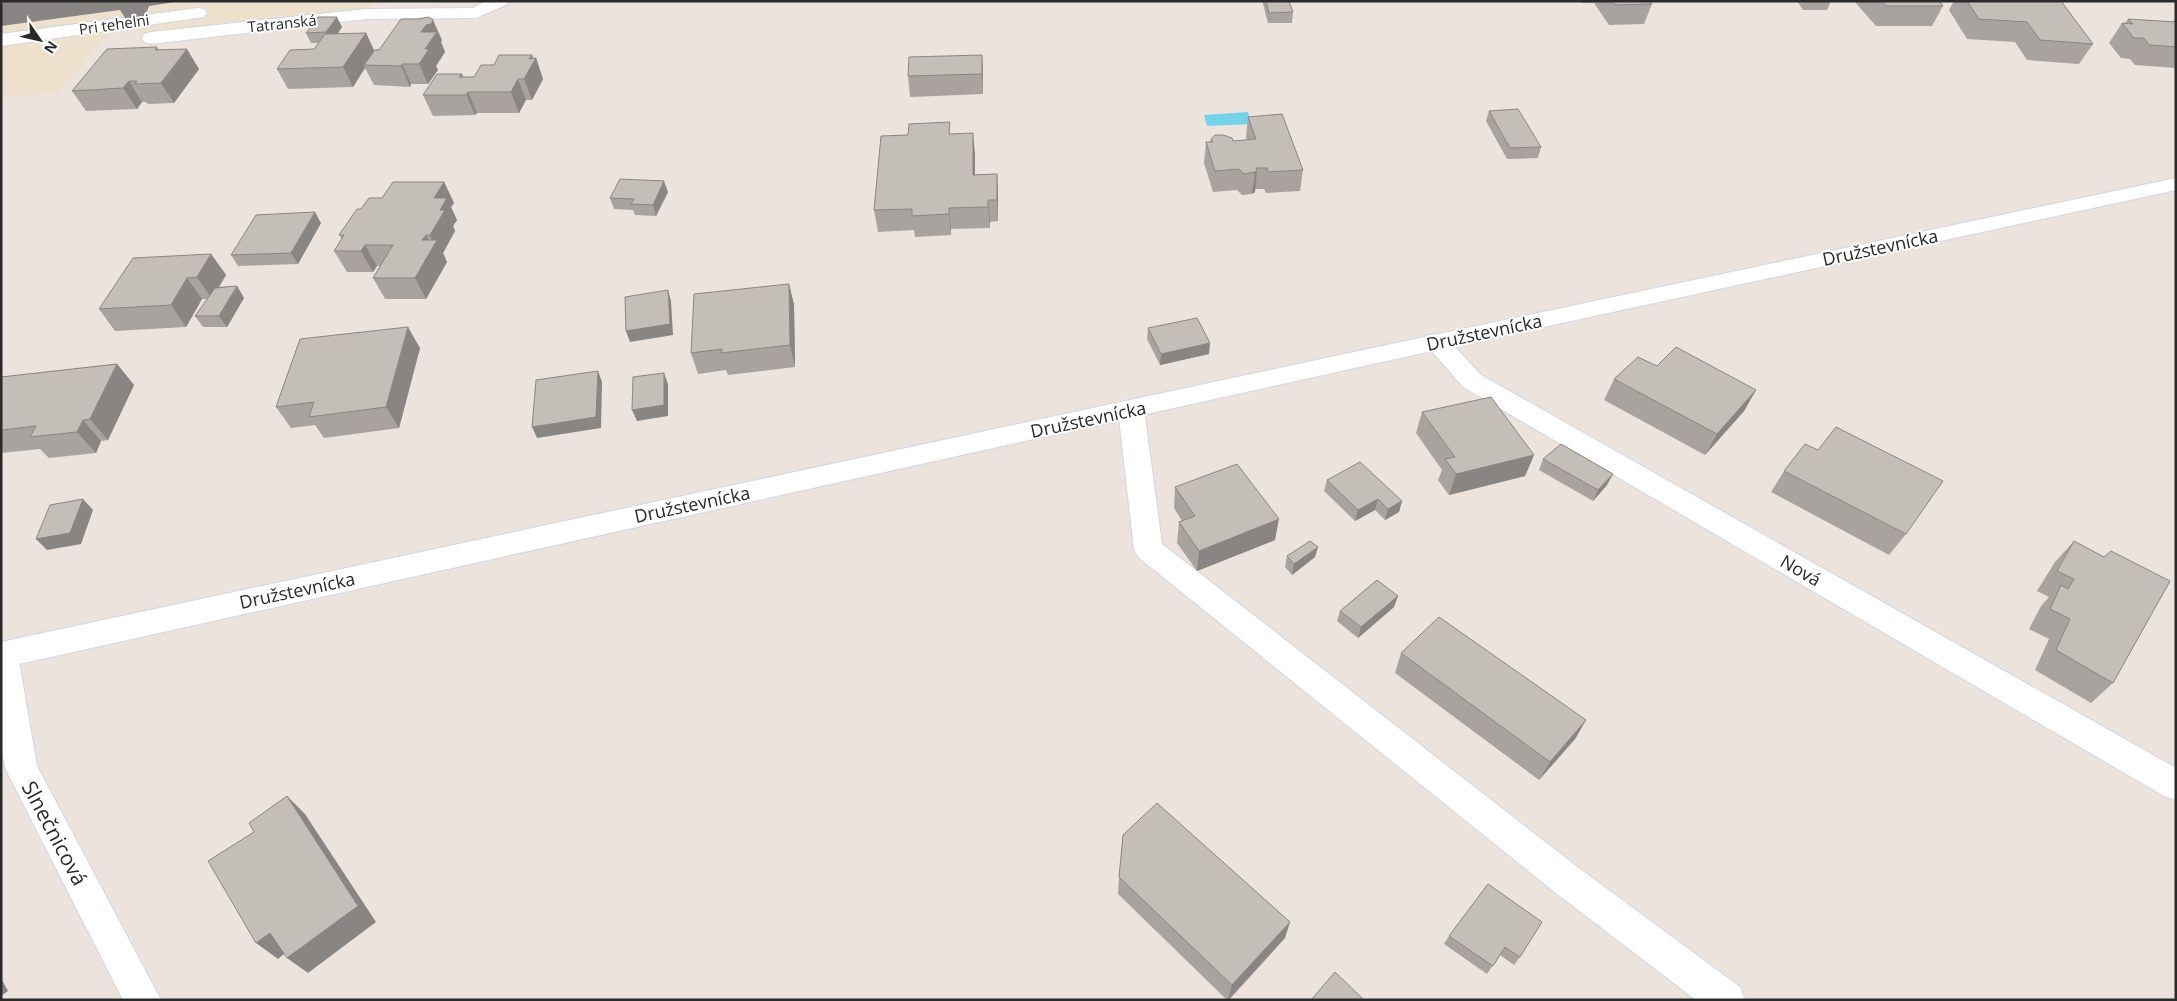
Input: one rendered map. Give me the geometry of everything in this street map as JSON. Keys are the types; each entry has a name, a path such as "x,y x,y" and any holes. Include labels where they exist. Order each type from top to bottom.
{"street":[{"name":"Tatranská","path":"151,38 366,14 476,13 500,1"},
{"name":"Pri tehelni","path":"1,40 198,13"},
{"name":"Družstevnícka","path":"2,655 1436,342 2176,184"},
{"name":"Nová","path":"1436,342 1472,381 2176,785"},
{"path":"1131,409 1148,549 1564,878 1727,1000"},
{"name":"Slnečnicová","path":"2,655 21,768 144,1000"}],"shaded area":[{"path":"1,1 374,1 368,11 334,12 148,34 112,29 58,93 1,97"}],"water":[{"path":"1248,112 1251,124 1207,126 1204,115"}],"building":[{"path":"1266,1 1289,1 1293,12 1269,13"},
{"path":"1613,1 1650,1 1652,4 1615,5"},
{"path":"1882,1 1939,1 1943,6 1886,6"},
{"path":"1967,1 2061,1 2093,44 2040,40 2027,22 1979,19"},
{"path":"318,17 337,17 326,32 306,33"},
{"path":"429,17 433,20 431,24 426,25 421,32 437,32 425,49 429,49 419,64 402,64 401,66 364,65 375,50 379,50 401,19"},
{"path":"2128,19 2176,22 2176,47 2149,45 2144,38 2134,38 2122,23 2133,24"},
{"path":"366,33 343,67 277,69 290,50 314,49 325,34"},
{"path":"157,47 155,50 187,49 161,83 135,84 137,81 129,81 123,88 72,91 107,49"},
{"path":"499,55 532,55 529,59 536,58 524,79 518,79 511,92 423,95 437,74 462,74 459,77 474,77 481,65 494,65"},
{"path":"982,55 982,74 908,76 909,57"},
{"path":"1518,109 1541,147 1510,148 1489,111"},
{"path":"1282,114 1303,170 1268,172 1267,168 1256,168 1257,171 1255,172 1244,174 1239,169 1215,171 1206,142 1213,142 1211,139 1215,135 1232,138 1233,141 1256,139 1248,117"},
{"path":"950,122 949,134 973,133 973,175 997,174 997,200 988,200 988,207 949,208 949,214 912,216 912,209 874,210 881,136 908,135 909,124"},
{"path":"620,179 664,181 653,205 631,204 634,199 610,198"},
{"path":"393,182 444,182 434,198 447,198 440,210 445,210 430,235 426,235 422,240 437,240 415,278 373,278 393,245 365,245 361,251 334,251 344,235 339,235 357,209 361,209 369,198 382,198"},
{"path":"315,212 291,253 231,255 256,215"},
{"path":"211,254 197,277 187,278 171,305 99,309 133,258"},
{"path":"789,284 790,345 721,353 722,349 691,353 694,294"},
{"path":"237,286 219,316 195,316 215,288"},
{"path":"668,290 670,324 626,331 625,297"},
{"path":"1197,318 1210,343 1161,354 1148,328"},
{"path":"408,327 386,407 309,417 314,402 276,407 300,339"},
{"path":"1676,347 1756,390 1717,434 1614,379 1638,357 1657,366"},
{"path":"117,364 90,419 83,420 77,432 30,437 36,426 1,430 1,377"},
{"path":"598,371 596,417 532,427 536,380"},
{"path":"664,373 664,405 632,410 633,377"},
{"path":"1491,397 1534,455 1456,474 1445,459 1455,457 1422,412"},
{"path":"1836,427 1943,481 1906,534 1784,471 1805,444 1818,450"},
{"path":"1561,444 1613,474 1598,490 1543,459"},
{"path":"1360,462 1402,501 1388,509 1378,499 1358,510 1327,480"},
{"path":"1237,464 1279,519 1199,551 1179,522 1195,516 1175,487"},
{"path":"83,499 70,533 36,539 50,505"},
{"path":"1310,541 1318,547 1294,564 1287,556"},
{"path":"2074,541 2104,557 2111,551 2170,581 2113,683 2056,650 2070,619 2050,609 2061,585 2068,589 2074,579 2057,571"},
{"path":"1377,580 1398,596 1361,627 1340,611"},
{"path":"1439,617 1586,720 1550,762 1401,653"},
{"path":"287,796 358,906 287,958 270,933 256,943 208,861 254,832 249,823"},
{"path":"1157,803 1290,922 1232,985 1119,877 1123,835"},
{"path":"1488,884 1542,922 1520,957 1505,947 1493,966 1449,936"},
{"path":"1335,972 1364,1000 1311,1000"}]}
